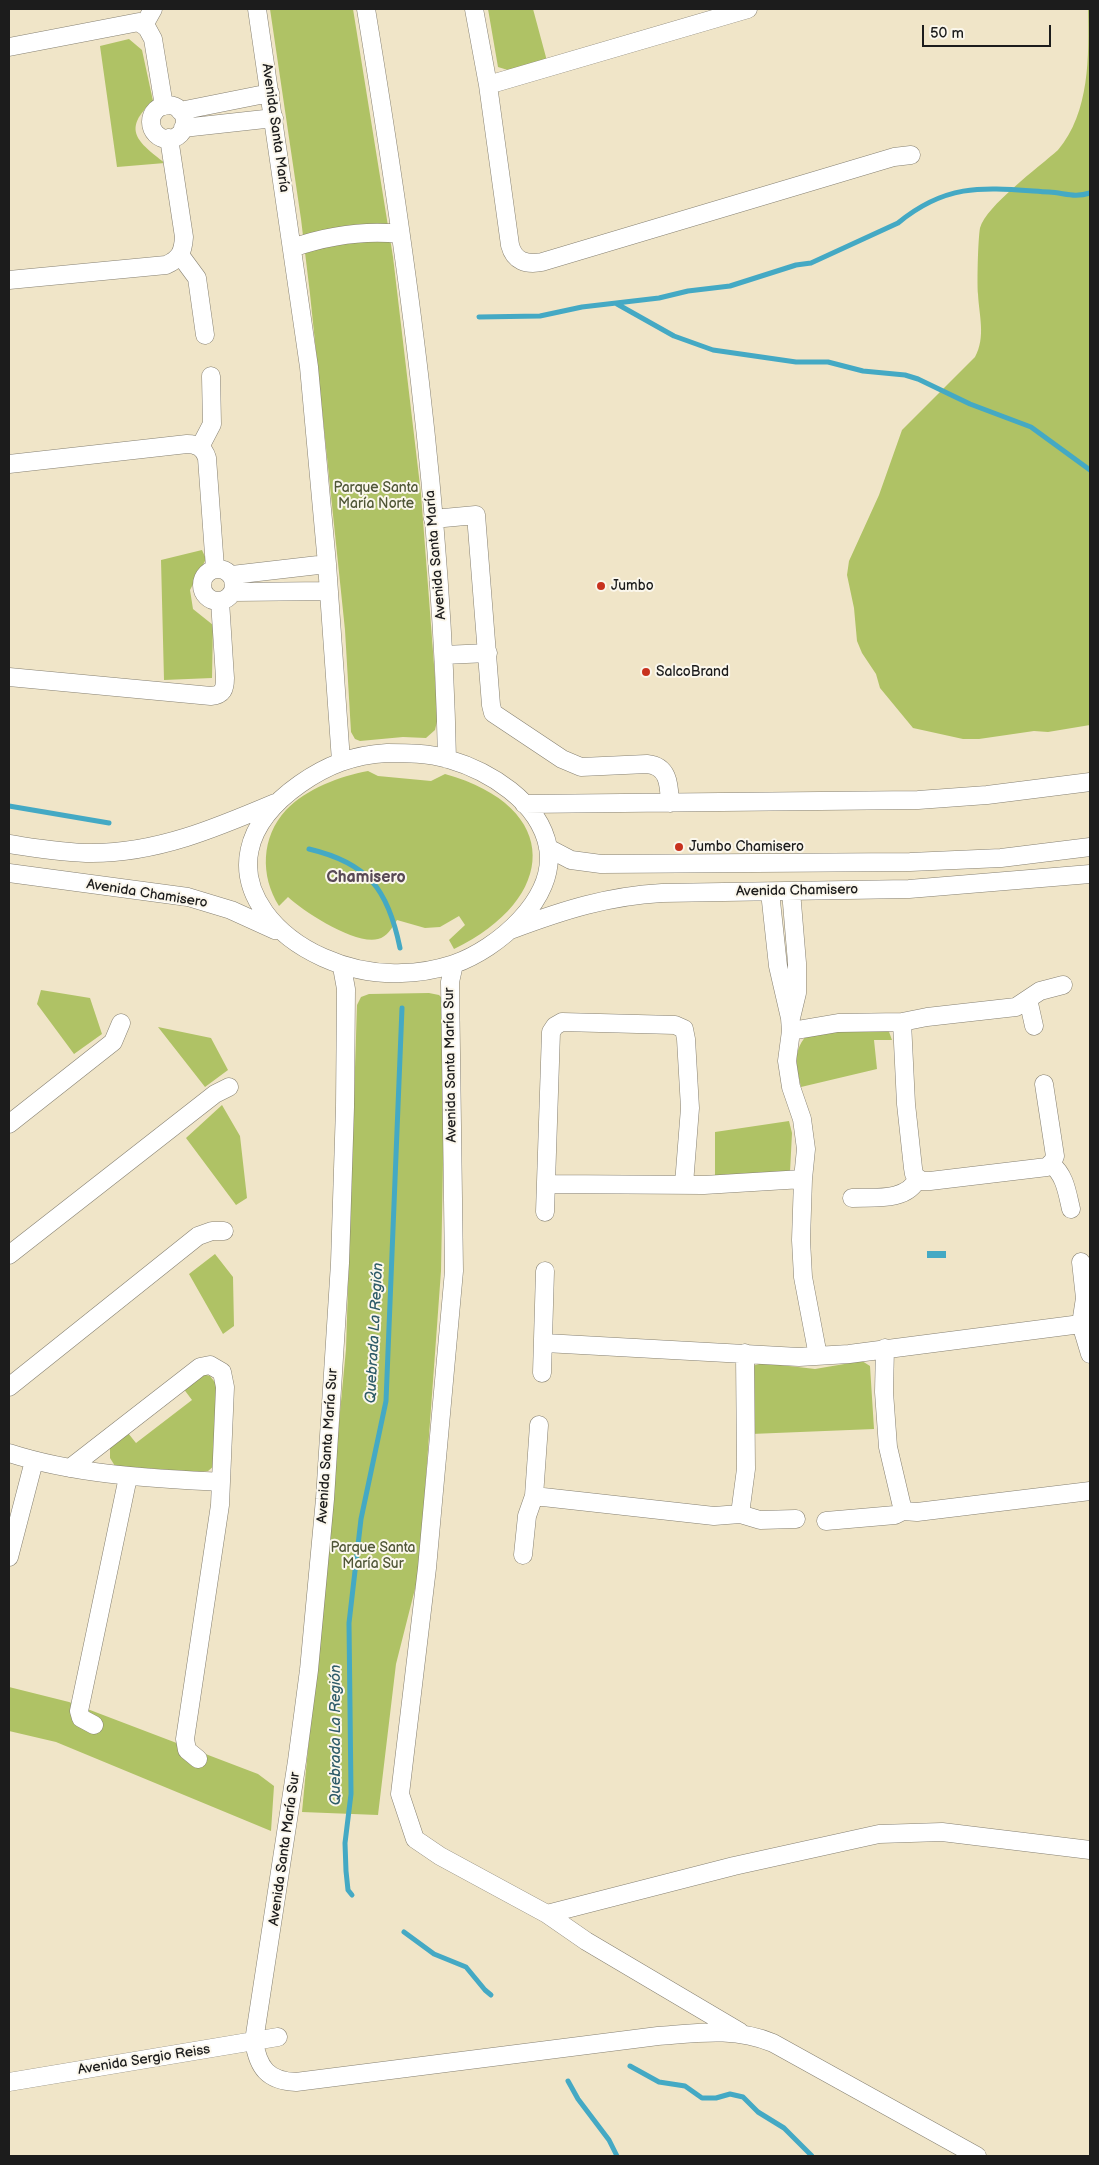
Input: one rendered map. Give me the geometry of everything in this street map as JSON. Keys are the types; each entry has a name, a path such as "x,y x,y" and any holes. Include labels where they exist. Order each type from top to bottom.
{"street":[{"path":"144,25 153,9"},
{"name":"Avenida Santa María","path":"257,9 311,386 327,564 341,761"},
{"name":"Avenida Santa María","path":"366,9 419,375 444,655 446,758"},
{"path":"474,9 488,85 511,250 519,260 530,264 894,157 911,155"},
{"path":"488,85 748,9"},
{"path":"9,47 135,22 144,25 153,38 172,108 184,119 176,133 184,237 180,256 166,265 9,280"},
{"path":"270,92 156,110 151,119 151,124 155,133 176,133 274,118"},
{"path":"292,248 338,236 381,232 400,234"},
{"path":"180,256 197,278 205,335"},
{"path":"200,447 212,424 211,376"},
{"path":"9,464 186,444 200,447 207,458 215,568"},
{"path":"433,519 476,515 491,705 494,713 562,759 581,767 647,764 657,766 665,773 667,778 670,803"},
{"path":"232,575 327,564"},
{"path":"9,678 211,696 220,694 224,688 225,678 226,597 235,584 232,575 224,569 215,568 203,578 202,588 211,599 226,597 329,591"},
{"path":"444,655 488,653"},
{"path":"387,753 412,753 446,758 484,773 508,789 524,804 540,827 548,848 546,872 539,893 521,919 476,954 454,964 427,971 404,973 376,973 342,967 300,946 281,932 264,912 258,901 252,888 247,862 253,835 278,802 311,776 341,761 365,755 387,753"},
{"path":"524,804 918,800 986,795 1090,782"},
{"path":"9,844 91,853 137,850 192,836 278,802"},
{"name":"Avenida Chamisero","path":"548,848 571,860 601,864 910,862 1001,858 1090,847"},
{"name":"Avenida Chamisero","path":"9,873 188,897 231,910 281,932"},
{"name":"Avenida Chamisero","path":"508,931 570,908 630,895 662,892 909,890 1090,874"},
{"path":"791,890 797,963 797,993 786,1061 791,1087 802,1119 806,1149 801,1240 803,1277 818,1356"},
{"path":"770,892 778,966 791,1024"},
{"name":"Avenida Santa María Sur","path":"454,964 450,982 454,1271 427,1568 400,1794 415,1839 440,1856 546,1914"},
{"name":"Avenida Santa María Sur","path":"254,2041 300,1743 309,1670 325,1499 341,1254 346,989 342,967"},
{"path":"791,1024 902,1022 1016,1007 1040,991 1063,985"},
{"path":"1028,999 1034,1026"},
{"path":"545,1212 551,1032 555,1026 562,1022 675,1025 684,1029 690,1108 684,1184"},
{"path":"902,1022 908,1122 913,1168 920,1181 930,1182 1043,1168 1051,1164 1055,1156 1044,1084"},
{"path":"9,1124 113,1042 121,1024"},
{"path":"9,1255 215,1094 229,1087"},
{"path":"1051,1164 1058,1169 1062,1176 1071,1209"},
{"path":"546,1184 704,1185 803,1178"},
{"path":"852,1198 898,1195 910,1189 918,1178"},
{"path":"9,1387 198,1236 212,1231 224,1231"},
{"path":"1080,1262 1085,1298 1081,1324 1090,1354"},
{"path":"542,1373 545,1343 545,1271"},
{"path":"545,1343 818,1356 849,1354 1081,1324"},
{"path":"885,1348 884,1392 888,1447 903,1511"},
{"path":"740,1514 746,1468 745,1353"},
{"path":"70,1468 197,1369 210,1365 222,1372 225,1384 220,1505 185,1739 187,1750 198,1759"},
{"path":"523,1555 527,1516 534,1496 539,1425"},
{"path":"9,1453 34,1461 128,1477 222,1482"},
{"path":"9,1557 34,1461"},
{"path":"94,1725 81,1718 79,1711 128,1477"},
{"path":"826,1521 895,1515 903,1511 917,1512 1090,1491"},
{"path":"534,1496 714,1516 740,1514 760,1520 796,1519"},
{"path":"546,1914 734,1866 879,1834 942,1832 1090,1850"},
{"path":"546,1914 586,1941 742,2033 773,2043 978,2156"},
{"path":"254,2041 261,2065 269,2074 282,2081 296,2082 658,2036 707,2032 742,2033"},
{"name":"Avenida Sergio Reiss","path":"9,2082 278,2037"}],"green space":[{"name":"Parque Santa María Norte","path":"270,9 353,9 393,257 421,494 438,717 435,730 426,738 403,737 360,741 355,739 351,732 345,630 310,294 301,219"},
{"path":"488,9 533,9 547,61 511,71 498,67"},
{"path":"1088,9 1090,9 1090,725 1048,732 1034,731 979,739 963,739 913,728 880,688 876,674 862,653 857,641 854,608 847,575 849,561 879,495 902,430 975,357 981,334 978,294 980,228 984,219 1002,198 1058,150 1069,135 1082,101 1085,83"},
{"path":"129,39 142,50 153,101 143,111 138,120 137,135 147,149 165,163 117,167 100,46"},
{"path":"202,550 206,559 190,590 193,609 213,625 212,678 164,680 161,560"},
{"path":"368,771 378,776 431,781 445,774 484,789 511,808 527,831 533,855 528,880 513,905 488,928 454,949 449,940 465,925 459,916 440,927 425,928 397,920 384,936 368,940 330,926 288,897 279,906 273,894 266,870 268,844 272,832 286,810 294,802 324,784"},
{"path":"41,990 90,998 102,1034 74,1054 37,1004"},
{"name":"Parque Santa María Sur","path":"429,993 439,995 446,1002 441,1271 419,1573 396,1664 378,1815 302,1812 346,1349 357,1005 361,997 369,994"},
{"path":"158,1027 211,1038 228,1070 205,1087"},
{"path":"888,1029 892,1040 874,1040 877,1069 801,1087 797,1064 798,1051 809,1033"},
{"path":"222,1105 240,1136 247,1198 236,1205 186,1138"},
{"path":"789,1121 792,1133 790,1172 715,1178 715,1132"},
{"path":"215,1254 233,1277 234,1326 223,1334 189,1274"},
{"path":"862,1361 870,1366 874,1429 751,1434 752,1366 763,1363 815,1369"},
{"path":"203,1374 210,1376 218,1386 214,1466 208,1471 200,1472 115,1466 110,1458 110,1448 128,1433 136,1443 192,1400 183,1388"},
{"path":"9,1687 69,1702 258,1774 274,1786 271,1831 56,1742 9,1731"}],"water":[{"path":"927,1251 946,1251 946,1258 927,1258"}],"waterway":[{"path":"479,317 540,316 582,307 659,298 688,291 730,286 796,265 811,263 898,223 917,209 934,200 969,190 1006,189 1074,195 1090,193"},
{"path":"617,304 674,336 713,350 796,362 828,362 863,371 905,375 918,379 970,404 1031,427 1090,470"},
{"name":"Quebrada La Región","path":"9,806 109,823"},
{"name":"Quebrada La Región","path":"309,849 346,862 361,871 372,882 389,910 400,948"},
{"name":"Quebrada La Región","path":"352,1895 348,1890 345,1843 351,1794 349,1623 361,1519 386,1401 402,1008"},
{"name":"Quebrada La Región","path":"404,1932 434,1954 466,1967 491,1995"},
{"name":"Quebrada La Región","path":"630,2066 659,2082 685,2086 702,2098 716,2098 730,2094 743,2097 758,2112 784,2128 812,2156"},
{"path":"568,2081 578,2099 609,2140 617,2156"}],"place":[{"name":"Jumbo","path":"601,586"},
{"name":"SalcoBrand","path":"646,672"},
{"name":"Jumbo Chamisero","path":"679,847"}],"district":[{"name":"Chamisero","path":"366,878"}]}
